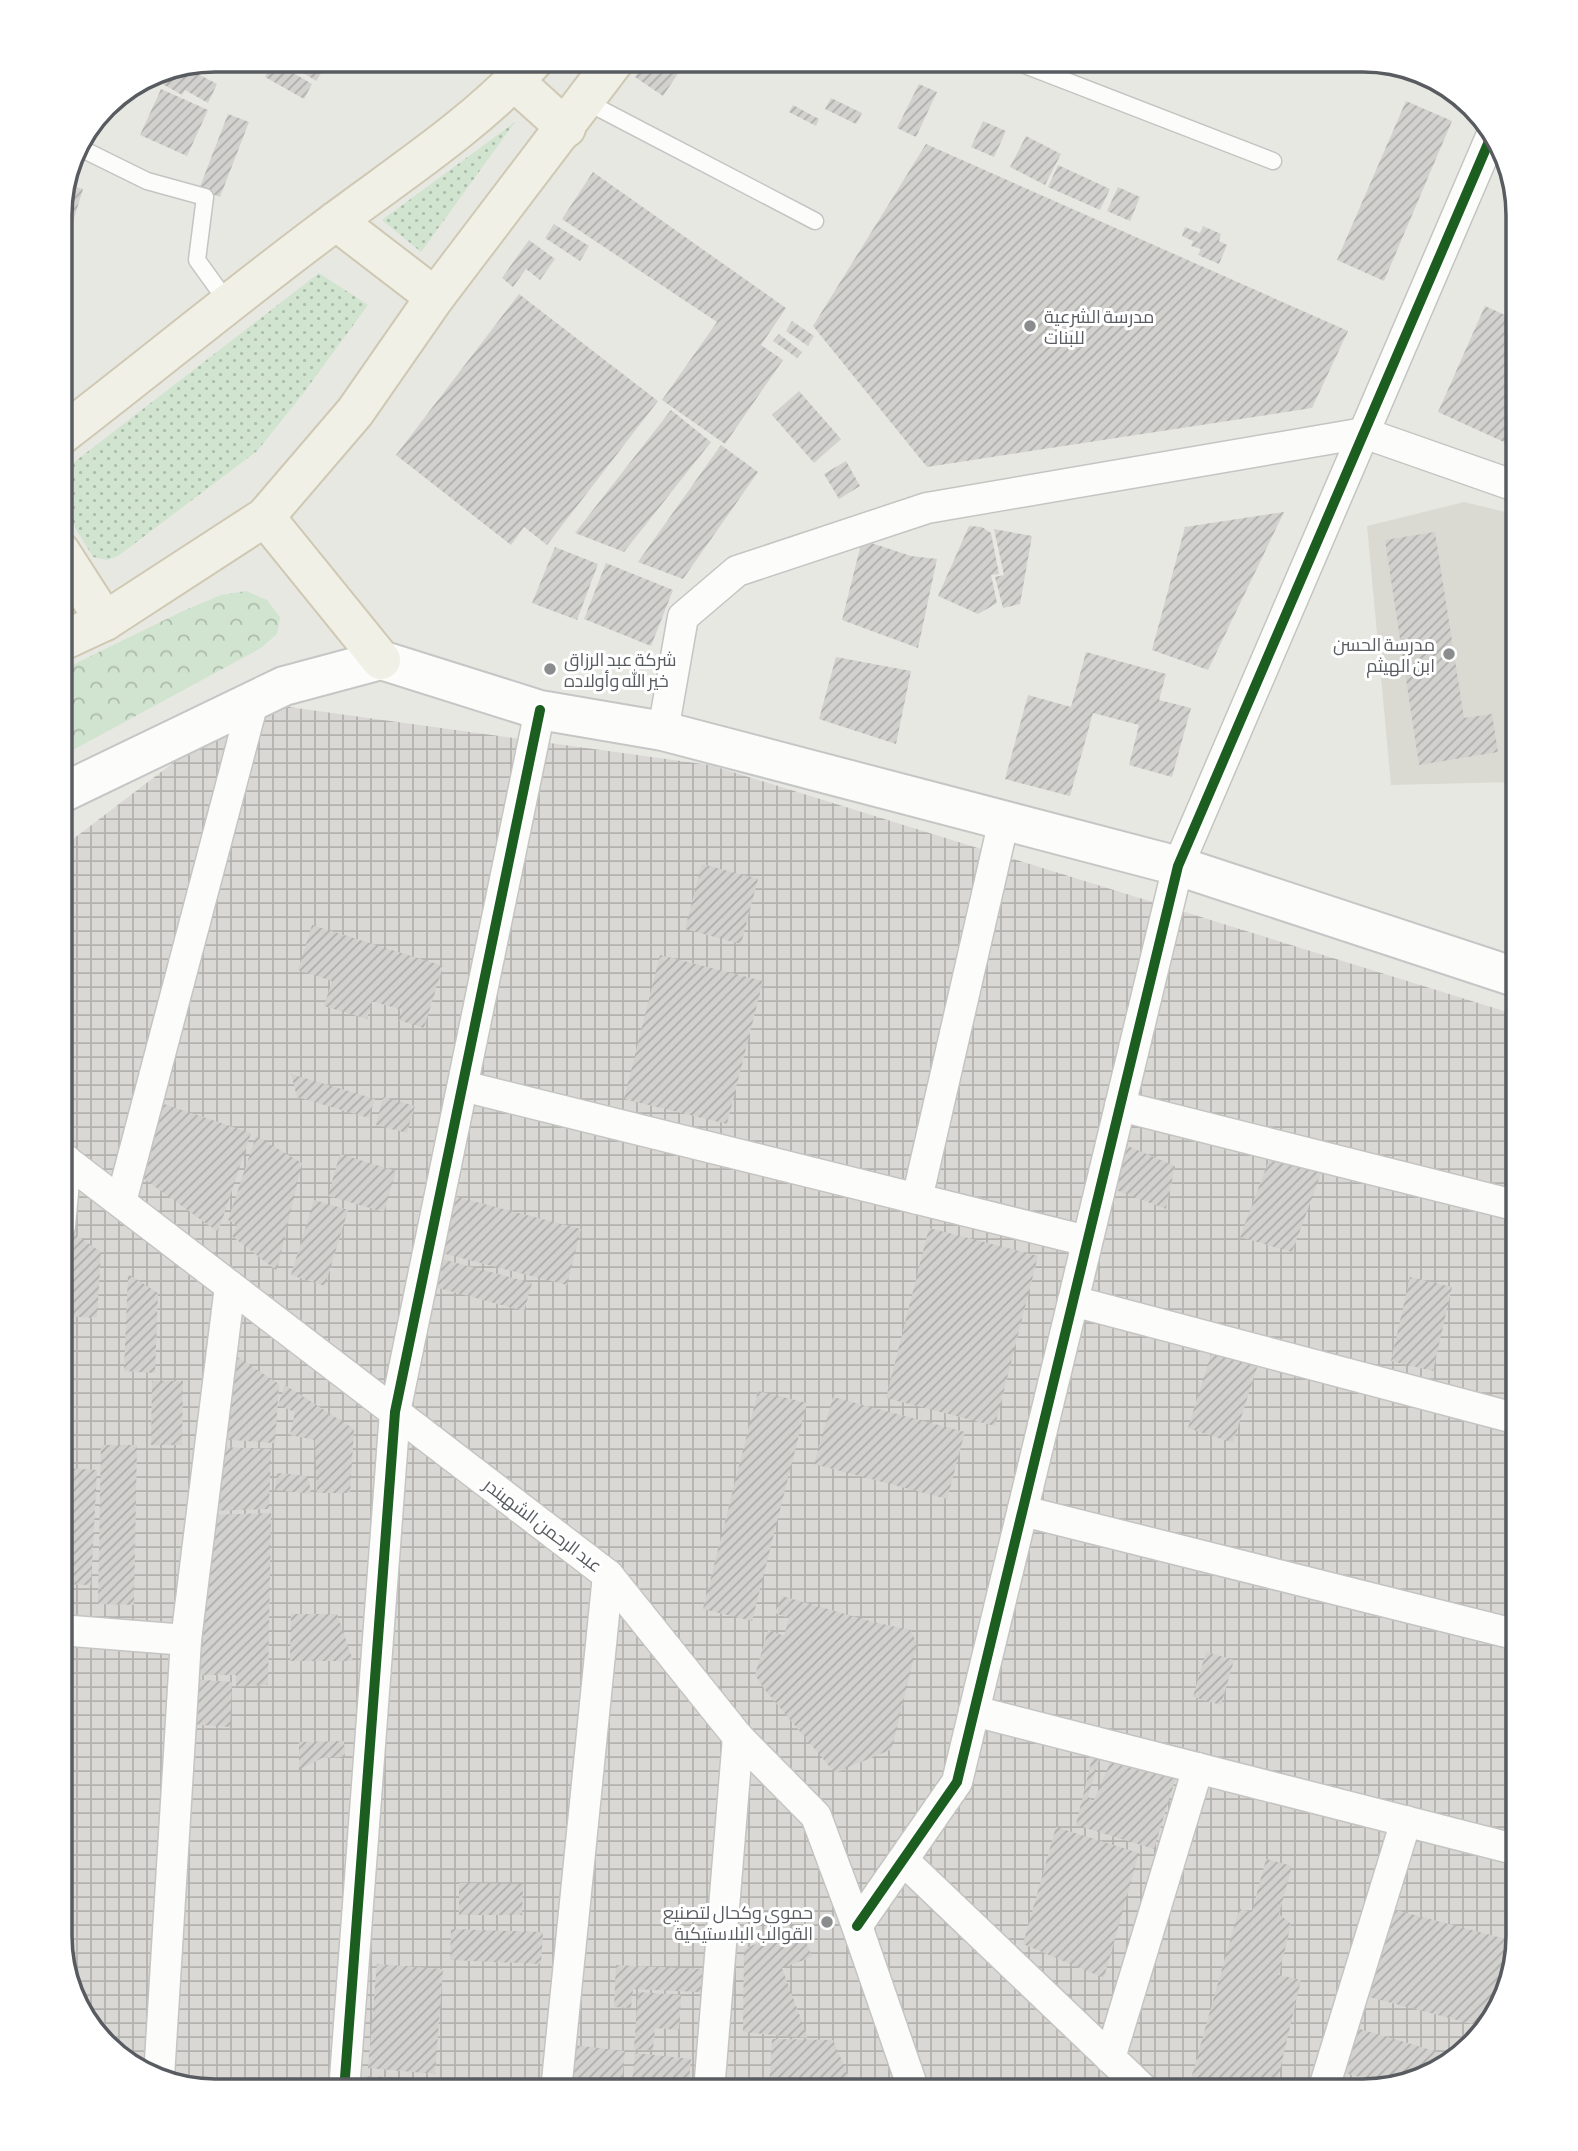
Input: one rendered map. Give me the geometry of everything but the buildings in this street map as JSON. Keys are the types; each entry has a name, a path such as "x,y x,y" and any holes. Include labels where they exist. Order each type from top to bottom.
{"main road":[{"path":"72,426 336,220 474,118 522,72"},
{"path":"526,72 575,114"},
{"path":"72,636 105,621 265,517 355,412 435,297 606,72"},
{"path":"336,220 435,297"},
{"path":"265,517 381,660"},
{"path":"72,570 105,621"},
{"path":"72,788 284,687 381,660 540,710 663,731 1178,866 1506,974"}],"street":[{"path":"857,1926 957,1782 1178,866 1488,144"},
{"path":"663,731 683,617 737,571 927,508 1364,433 1506,483"},
{"path":"121,1202 253,702"},
{"path":"345,2079 395,1412 540,710"},
{"path":"917,1199 1004,820"},
{"path":"463,1086 1087,1241"},
{"path":"1120,1106 1506,1203"},
{"name":"عبد الرحمن الشهبندر","path":"72,1165 608,1575 738,1737 816,1815 910,2079"},
{"path":"160,2068 186,1640 230,1286"},
{"path":"1073,1301 1506,1416"},
{"path":"1023,1511 1506,1631"},
{"path":"557,2079 608,1575"},
{"path":"72,1631 186,1640"},
{"path":"974,1711 1506,1847"},
{"path":"710,2079 738,1737"},
{"path":"1110,2058 1198,1768"},
{"path":"1327,2079 1406,1821"},
{"path":"903,1860 1132,2079"}],"lane":[{"path":"1043,72 1273,161"},
{"path":"575,114 815,221"},
{"path":"87,152 147,181 205,197 197,260 228,303"}],"shaded area":[{"name":"مدرسة الحسن ابن الهيثم","path":"1464,502 1506,512 1506,782 1391,785 1367,526"},
{"path":"253,702 710,765 1506,1012 1506,1936 1505,1955 1495,1991 1477,2023 1450,2050 1435,2060 1400,2074 1363,2079 206,2079 169,2072 121,2044 101,2023 83,1991 73,1955 72,1936 72,840"}],"green space":[{"path":"515,122 421,252 382,220"},
{"path":"319,273 368,305 257,451 118,556 107,560 93,557 72,523 72,464"},
{"path":"246,591 267,600 280,617 277,634 261,648 72,750 72,665 221,595"}],"cycle path":[{"path":"857,1926 957,1782 1178,866 1488,144"},
{"path":"345,2079 395,1412 540,710"}],"place":[{"name":"مدرسة الشرعية للبنات","path":"1030,326"},
{"name":"مدرسة الحسن ابن الهيثم","path":"1449,654"},
{"name":"شركة عبد الرزاق خير الله وأولاده","path":"550,669"},
{"name":"حموي وكحال لتصنيع القوالب البلاستيكية","path":"827,1922"}]}
